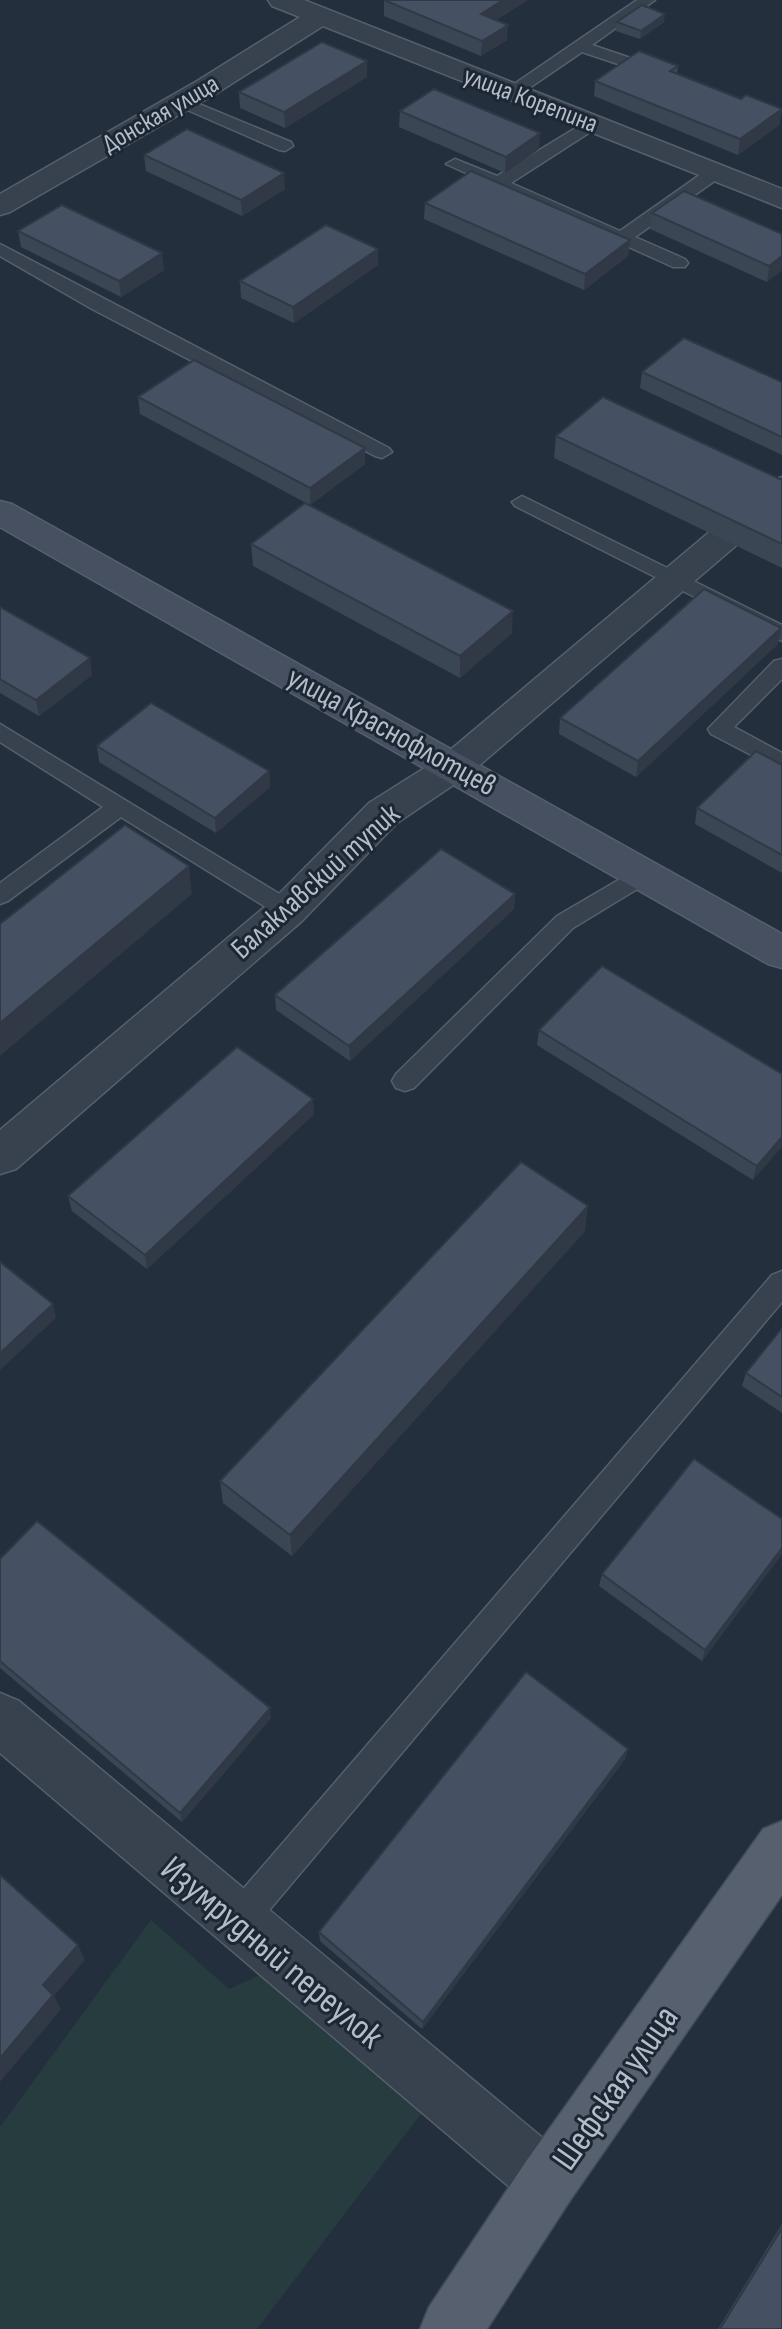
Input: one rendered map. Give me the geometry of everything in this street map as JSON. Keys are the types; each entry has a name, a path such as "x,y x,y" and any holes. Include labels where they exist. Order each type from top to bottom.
{"main road":[{"name":"улица Краснофлотцев","path":"0,512 782,953"},
{"name":"Шефская улица","path":"451,2329 548,2181 782,1848"}],"street":[{"name":"улица Корепина","path":"281,0 782,199"},
{"name":"Донская улица","path":"0,206 182,102 319,17"},
{"name":"Балаклавский тупик","path":"0,1156 288,910 383,813 455,766 782,488"},
{"name":"Изумрудный переулок","path":"6,1735 238,1921 548,2181"}],"lane":[{"path":"513,92 583,47 647,0"},
{"path":"583,47 668,76"},
{"path":"182,102 285,146"},
{"path":"499,183 592,123"},
{"path":"455,164 679,263"},
{"path":"623,237 717,171"},
{"path":"0,249 98,305 382,452"},
{"path":"522,502 782,634"},
{"path":"782,666 719,729 782,763"},
{"path":"0,732 288,910"},
{"path":"0,895 120,806"},
{"path":"405,1081 565,922 644,874"},
{"path":"238,1921 782,1283"}],"green space":[{"path":"151,1920 229,1989 262,1974 426,2107 257,2329 0,2329 0,2127"}],"building":[{"path":"384,0 503,0 481,14 508,25 482,41"},
{"path":"642,5 665,14 641,31 617,22"},
{"path":"322,42 367,61 284,112 239,92"},
{"path":"639,51 678,66 670,71 741,99 746,95 782,109 740,139 595,81"},
{"path":"434,89 540,133 506,157 400,111"},
{"path":"187,129 284,173 241,200 144,155"},
{"path":"471,171 630,240 585,274 425,203"},
{"path":"684,191 782,234 782,256 769,266 652,213"},
{"path":"62,205 162,253 119,281 18,231"},
{"path":"326,225 378,249 293,307 240,281"},
{"path":"684,338 782,382 782,437 642,372"},
{"path":"194,360 365,448 310,488 138,397"},
{"path":"603,397 782,480 782,544 556,436"},
{"path":"305,503 513,611 460,656 251,544"},
{"path":"704,589 781,628 638,761 560,718"},
{"path":"0,607 90,658 36,700 0,679"},
{"path":"151,703 269,771 215,818 97,746"},
{"path":"756,751 782,765 782,855 697,808"},
{"path":"125,825 189,866 0,1023 0,924"},
{"path":"441,849 515,894 349,1046 275,995"},
{"path":"602,966 782,1074 782,1137 757,1166 539,1030"},
{"path":"237,1047 313,1099 145,1255 68,1196"},
{"path":"521,1162 588,1206 290,1535 220,1481"},
{"path":"0,1262 53,1304 0,1353"},
{"path":"782,1328 782,1397 746,1373"},
{"path":"694,1459 782,1519 782,1548 705,1650 602,1574"},
{"path":"37,1521 270,1708 180,1813 0,1661 0,1559"},
{"path":"526,1672 628,1749 423,2022 319,1932"},
{"path":"0,1875 78,1945 43,1985 53,1995 0,2058"},
{"path":"782,2228 782,2329 720,2329"}]}
